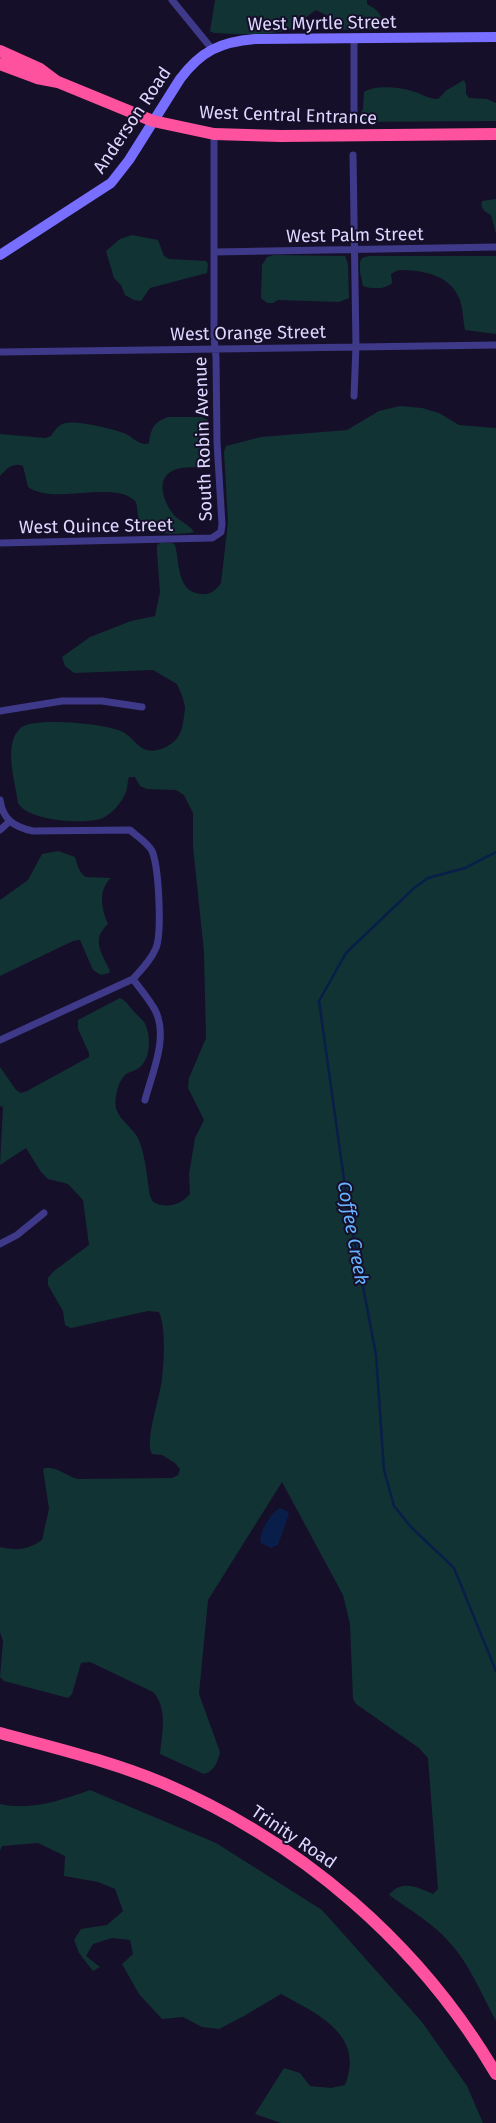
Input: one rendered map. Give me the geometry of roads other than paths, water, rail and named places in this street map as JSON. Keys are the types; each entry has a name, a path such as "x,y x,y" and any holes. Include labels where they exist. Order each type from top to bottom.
{"highway":[{"name":"West Central Entrance","path":"0,51 40,69 58,82"},
{"name":"West Central Entrance","path":"0,64 32,76 58,82 153,121 214,134 281,136 496,134"},
{"name":"Trinity Road","path":"0,1733 110,1764 162,1783 235,1818 291,1853 352,1900 411,1958 458,2017 496,2074"}],"street":[{"path":"172,0 212,49"},
{"name":"West Myrtle Street","path":"212,49 227,43 253,40 496,37"},
{"path":"354,38 354,112"},
{"name":"Anderson Road","path":"0,255 112,183 189,67 212,49"},
{"name":"South Robin Avenue","path":"214,134 215,348 221,532"},
{"path":"353,155 356,346 354,396"},
{"name":"West Palm Street","path":"214,252 496,247"},
{"name":"West Orange Street","path":"0,352 496,345"},
{"name":"West Quince Street","path":"0,543 212,538 221,532"},
{"path":"0,711 62,701 102,701 142,707"},
{"path":"0,800 1,810 9,822 20,828 33,830 130,830 152,850 158,902 157,947 147,964 133,978 0,1040"},
{"path":"0,830 9,822"},
{"path":"133,978 155,1010 160,1022 161,1038 145,1100"},
{"path":"0,1244 17,1235 44,1213"}],"water":[{"path":"280,1508 289,1514 278,1545 271,1548 261,1543 261,1534 269,1518"}],"waterway":[{"name":"Coffee Creek","path":"496,852 465,868 428,878 414,888 346,953 319,1001 348,1208 376,1355 384,1470 394,1506 411,1527 454,1568 496,1671"}]}
